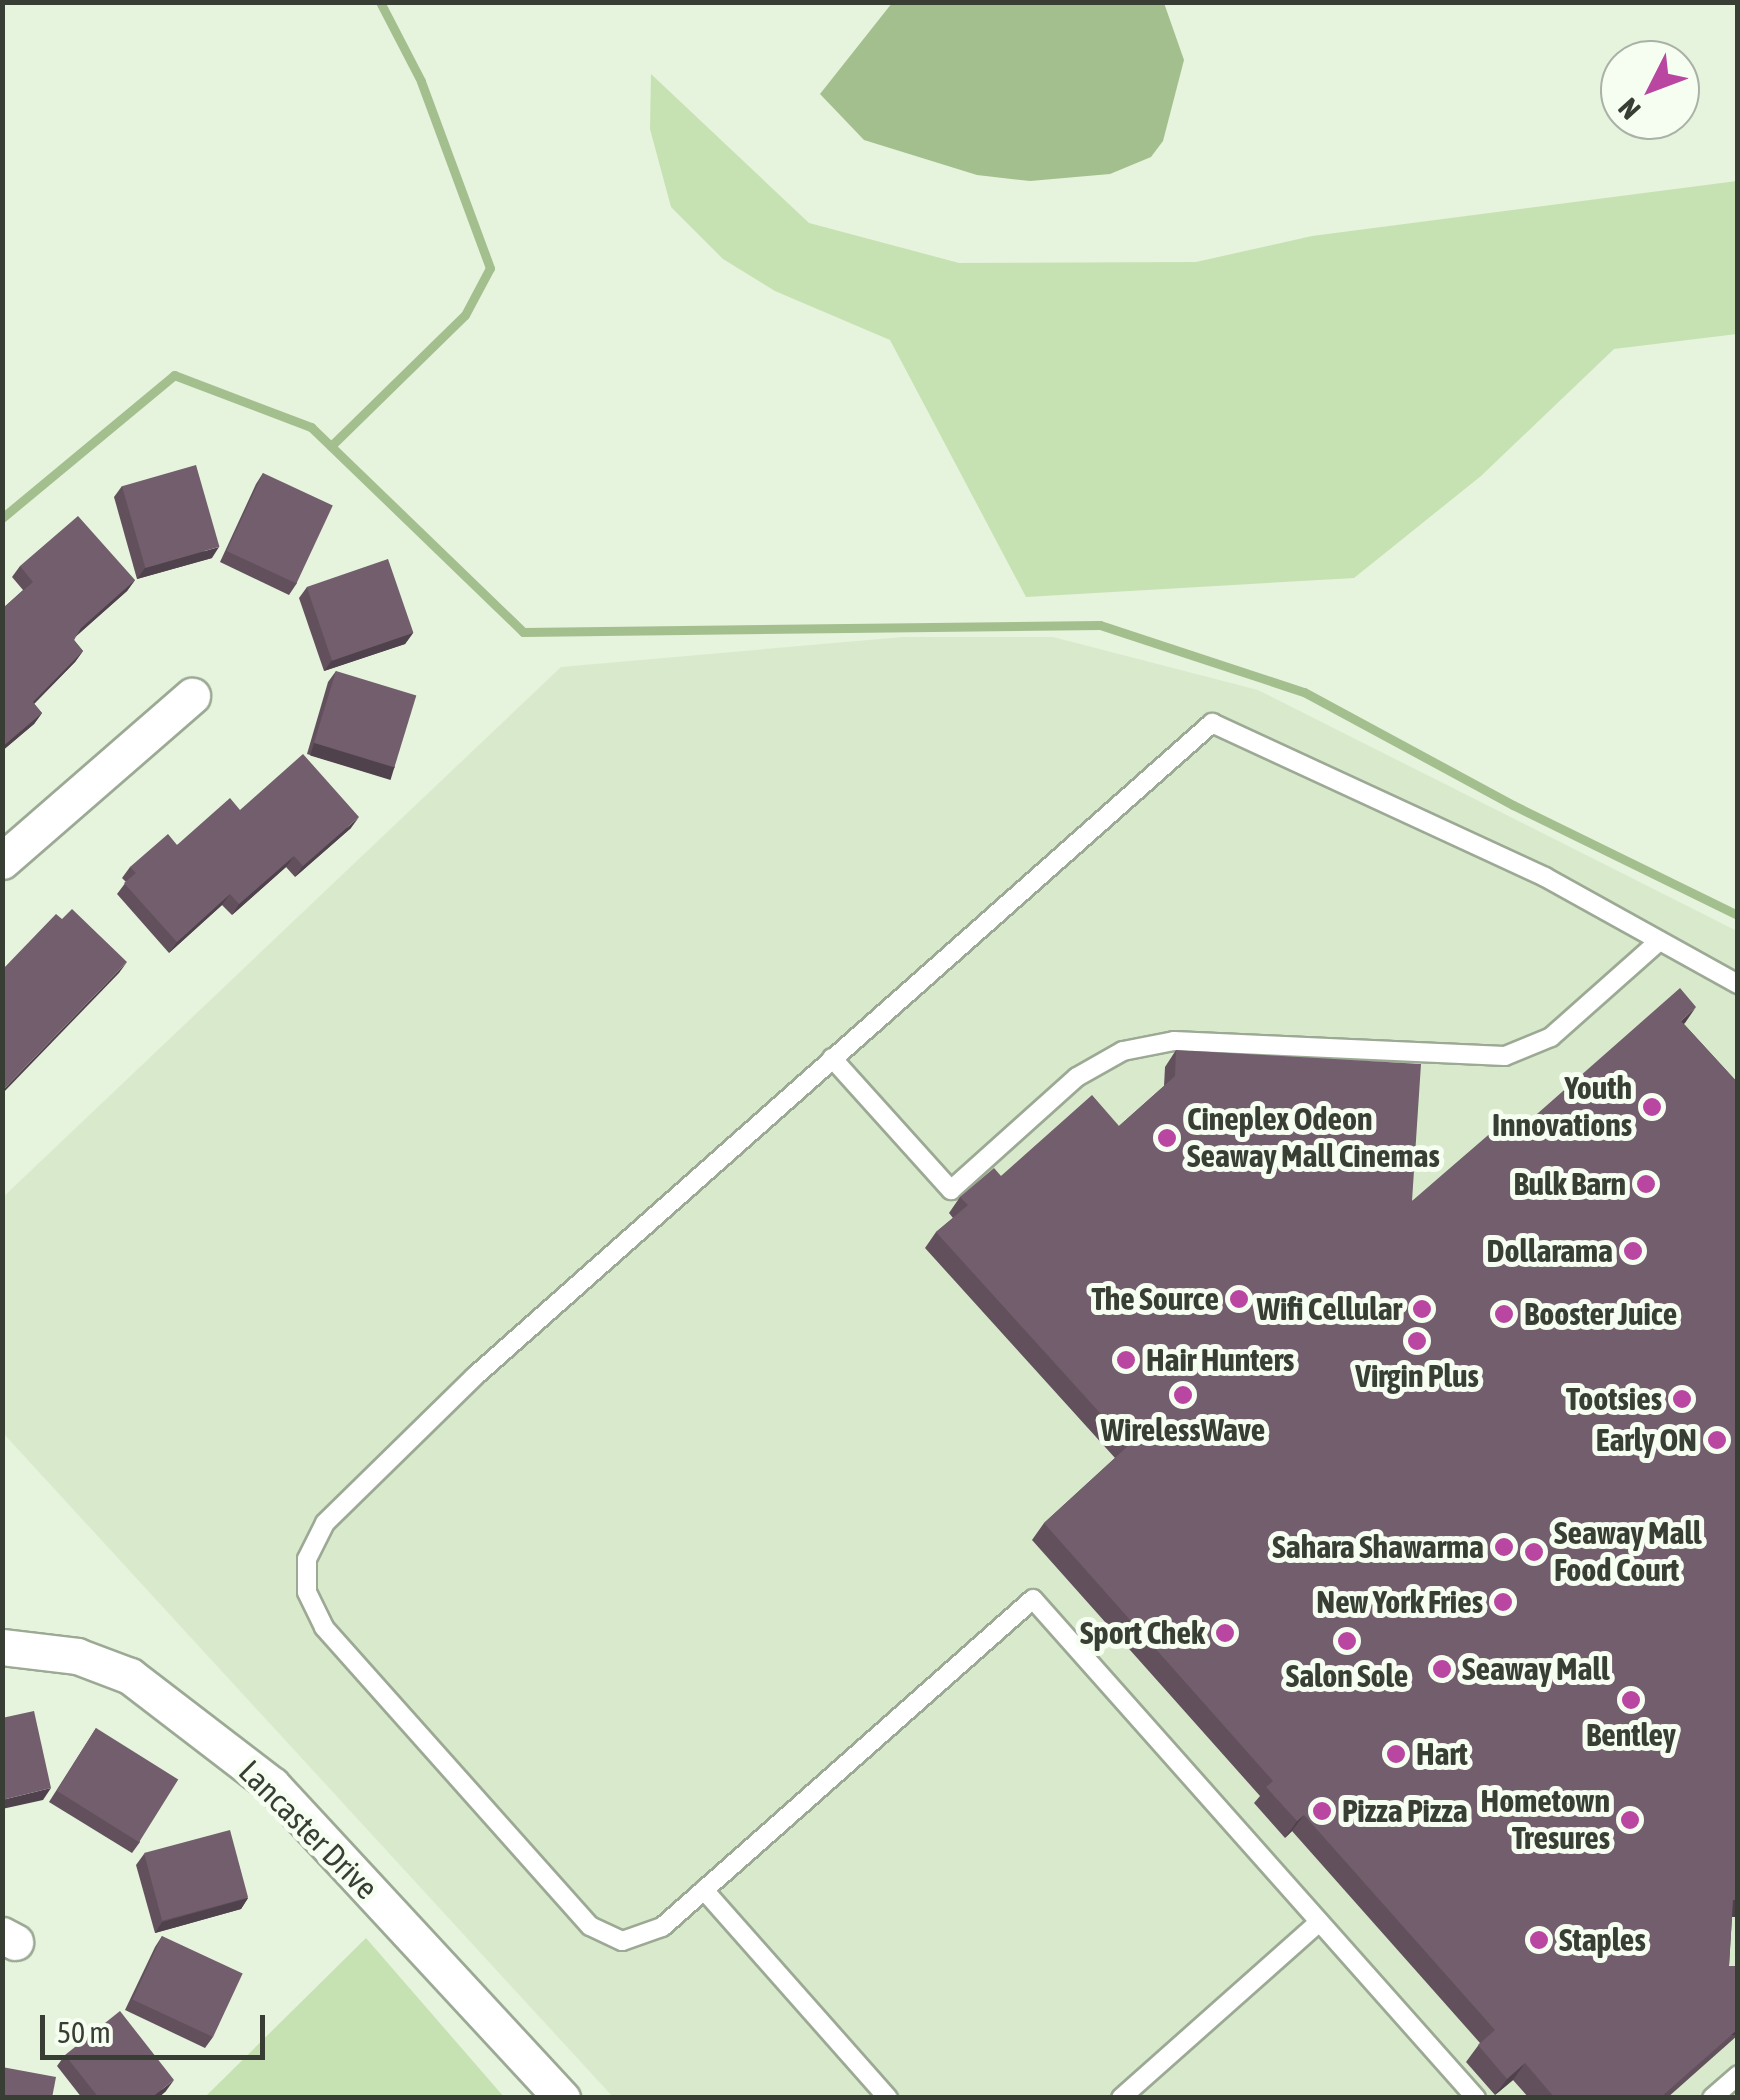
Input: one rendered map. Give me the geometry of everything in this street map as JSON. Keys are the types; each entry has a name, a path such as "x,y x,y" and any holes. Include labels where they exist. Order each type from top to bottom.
{"street":[{"path":"2,860 192,696"},
{"name":"Lancaster Drive","path":"2,1647 77,1656 130,1676 272,1785 562,2098"}],"lane":[{"path":"1476,2098 1033,1599 704,1890 645,1938 618,1940 593,1930 324,1627 308,1598 306,1565 325,1524 450,1400 1212,722 1501,856 1738,984"},
{"path":"832,1058 951,1190 1076,1076 1123,1051 1174,1042 1506,1056 1551,1037 1660,941"},
{"path":"704,1890 888,2098"},
{"path":"1130,2094 1318,1922"},
{"path":"1712,2098 1738,2075"}],"shaded area":[{"path":"892,3 1164,3 1184,60 1163,141 1151,157 1110,174 1030,181 977,175 864,140 820,94"},
{"path":"651,74 809,223 959,263 1196,262 1312,236 1737,181 1737,334 1614,349 1481,476 1354,578 1026,597 890,340 775,291 723,259 671,207 650,129"},
{"path":"903,637 1053,637 1258,690 1737,931 1737,2097 613,2097 3,1433 2,1198 561,667"},
{"path":"366,1938 504,2097 205,2097"}],"building":[{"path":"196,465 219,547 145,568 122,486"},
{"path":"263,473 333,506 296,583 227,551"},
{"path":"78,516 135,580 81,628 74,640 83,651 33,702 42,713 2,747 2,609 33,582 20,566"},
{"path":"388,559 413,633 332,661 307,587"},
{"path":"336,671 416,696 394,767 314,743"},
{"path":"303,754 359,817 303,866 294,856 239,904 230,894 177,942 124,883 136,873 130,867 168,834 177,845 230,798 240,810"},
{"path":"72,909 127,962 2,1091 2,970 56,914 62,919"},
{"name":"Seaway Mall","path":"1680,988 1696,1007 1681,1021 1738,1083 1738,1900 1733,1900 1729,1966 1738,1966 1738,2029 1660,2098 1555,2098 1525,2063 1507,2079 1478,2045 1495,2030 1304,1815 1297,1821 1266,1787 1273,1781 1044,1523 1129,1445 936,1232 968,1205 960,1197 994,1168 1001,1176 1092,1095 1119,1126 1175,1076 1176,1050 1421,1064 1412,1201 1501,1124 1512,1136"},
{"path":"34,1711 51,1788 2,1800 2,1718"},
{"path":"96,1728 178,1779 139,1842 57,1791"},
{"path":"230,1830 248,1898 162,1921 144,1853"},
{"path":"162,1936 243,1974 213,2037 132,1999"},
{"path":"120,2011 174,2080 151,2098 99,2098 65,2055"},
{"path":"2,2067 56,2077 52,2098 2,2098"}],"waterway":[{"path":"331,446 465,315 490,268 421,81 380,2"},
{"path":"2,518 174,375 311,427 523,632 1100,625 1304,692 1513,805 1738,915"}],"place":[{"name":"Youth Innovations","path":"1652,1107"},
{"name":"Cineplex Odeon Seaway Mall Cinemas","path":"1167,1138"},
{"name":"Bulk Barn","path":"1646,1184"},
{"name":"Dollarama","path":"1633,1251"},
{"name":"The Source","path":"1239,1299"},
{"name":"Wifi Cellular","path":"1422,1309"},
{"name":"Booster Juice","path":"1504,1314"},
{"name":"Virgin Plus","path":"1417,1341"},
{"name":"Hair Hunters","path":"1126,1360"},
{"name":"WirelessWave","path":"1183,1395"},
{"name":"Tootsies","path":"1682,1399"},
{"name":"Early ON","path":"1717,1440"},
{"name":"Sahara Shawarma","path":"1504,1547"},
{"name":"Seaway Mall Food Court","path":"1534,1552"},
{"name":"New York Fries","path":"1503,1602"},
{"name":"Sport Chek","path":"1225,1633"},
{"name":"Salon Sole","path":"1347,1641"},
{"name":"Seaway Mall","path":"1442,1669"},
{"name":"Bentley","path":"1631,1700"},
{"name":"Hart","path":"1396,1754"},
{"name":"Pizza Pizza","path":"1322,1811"},
{"name":"Hometown Tresures","path":"1630,1820"},
{"name":"Staples","path":"1539,1940"}]}
